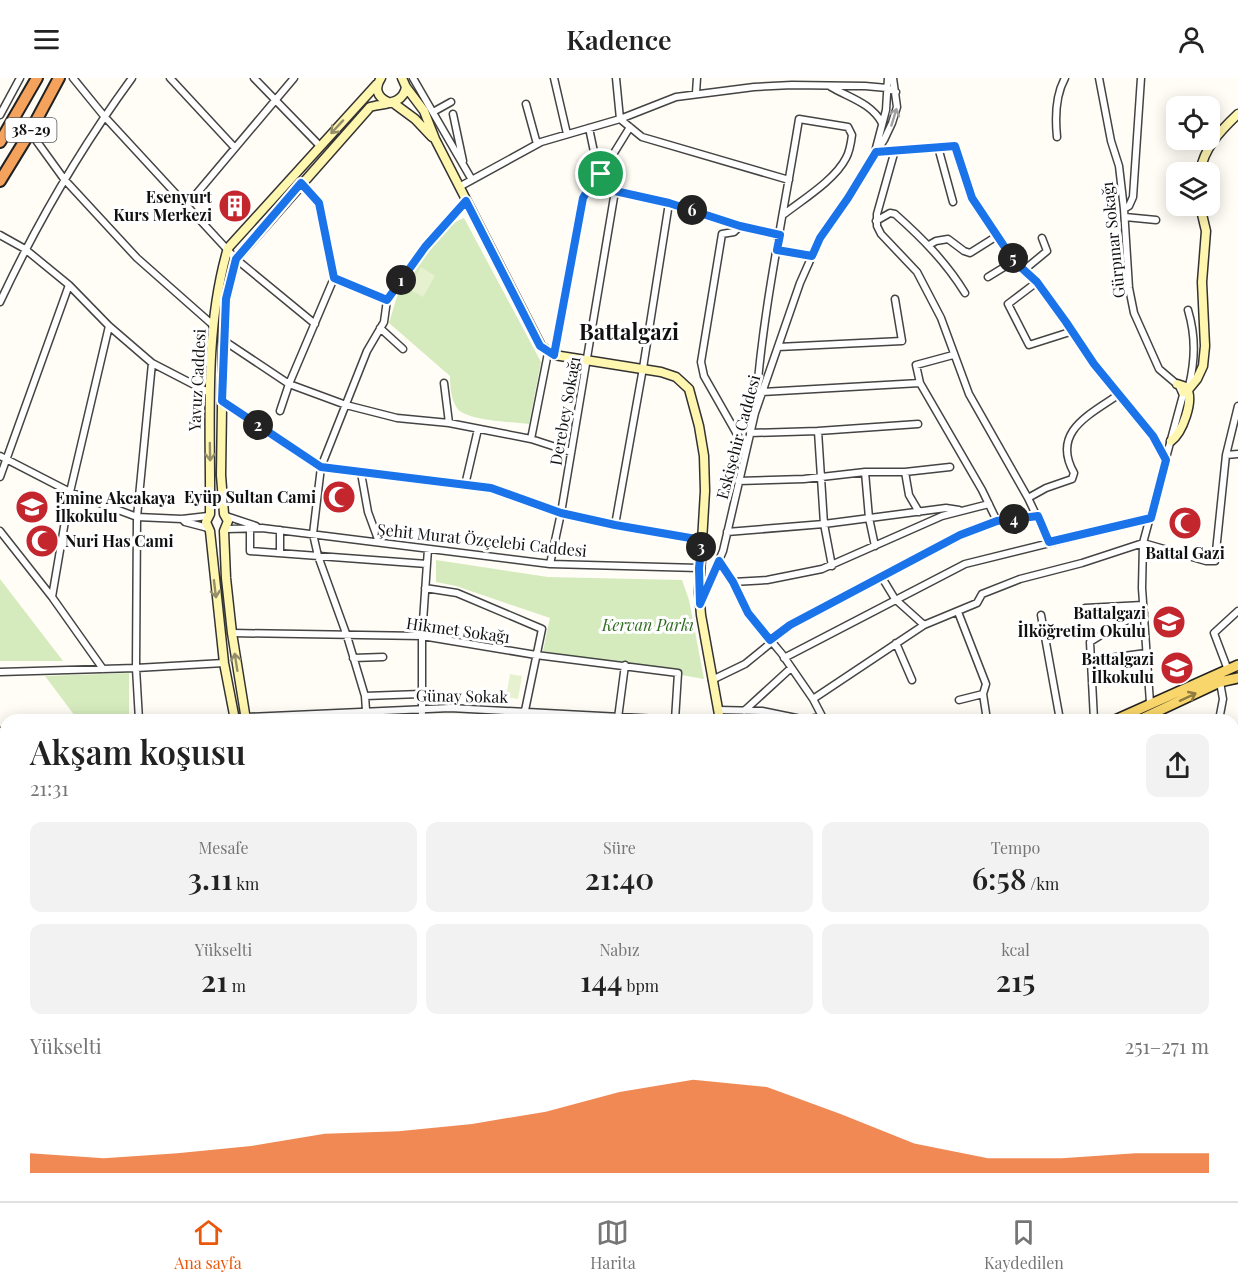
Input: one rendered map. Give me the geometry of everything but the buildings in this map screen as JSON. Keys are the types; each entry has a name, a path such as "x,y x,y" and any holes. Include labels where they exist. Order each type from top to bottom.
{"highway":[{"name":"38-29","path":"0,142 37,78"},
{"name":"38-29","path":"0,181 59,78"}],"main road":[{"path":"1127,714 1238,665"},
{"path":"1151,714 1221,682 1238,678"}],"street":[{"path":"0,115 20,78"},
{"path":"73,78 104,116 236,259 315,324"},
{"path":"0,302 25,249 64,178 132,78"},
{"path":"170,78 235,147"},
{"path":"254,78 320,146"},
{"path":"187,205 294,78"},
{"path":"554,78 567,134"},
{"path":"616,78 620,119 642,137 789,180"},
{"path":"696,93 697,78"},
{"name":"Eskişehir Caddesi","path":"876,152 886,110 888,78"},
{"name":"Eskişehir Caddesi","path":"700,604 723,551 755,413 800,283 820,238 848,198 892,123 897,107 894,78"},
{"path":"1057,137 1056,107 1065,78"},
{"name":"Gürpınar Sokağı","path":"1099,78 1111,141 1119,166 1134,313 1159,369 1183,389"},
{"path":"1125,209 1133,197 1142,78"},
{"path":"379,81 379,96 415,119 435,139"},
{"path":"228,248 379,81"},
{"path":"236,259 370,107 402,98 407,81"},
{"path":"407,81 433,112 472,180"},
{"path":"407,81 540,346 551,354 643,368 676,377 689,389 704,456 705,491 699,568 700,604 719,714"},
{"path":"459,187 537,144 620,119 676,97 763,87 887,88 896,92"},
{"path":"831,87 868,106 877,113 882,123"},
{"path":"433,112 451,102"},
{"path":"526,104 537,144"},
{"path":"453,114 464,168"},
{"path":"1202,162 1211,142 1238,114"},
{"path":"755,413 759,364 777,250 799,119 850,128 852,135 848,156 840,168 783,215"},
{"path":"531,439 581,206 591,185 601,174 630,127"},
{"path":"589,128 597,166 615,191 669,203 740,226 780,235"},
{"path":"30,132 64,178 137,258 214,326"},
{"path":"876,152 955,146 972,198 1014,261 1037,282 1094,364 1153,436 1166,460"},
{"path":"938,147 953,202"},
{"path":"895,150 876,221 881,234 917,272 940,318 969,394 1038,516 1049,542"},
{"path":"280,411 289,384 334,278 319,203 301,183"},
{"name":"Derebey Sokağı","path":"550,564 561,513 615,191"},
{"path":"366,710 365,696 318,556 313,534 321,467 367,351 384,322 387,300 425,247 466,201"},
{"path":"615,525 669,203"},
{"path":"876,221 894,213 929,245 953,273 965,293"},
{"path":"1183,389 1197,379 1203,366 1205,346 1202,282 1206,231 1202,216"},
{"path":"1125,217 1156,219"},
{"path":"740,226 734,232 722,234 700,362 704,376 746,450"},
{"path":"0,235 25,249 69,285 109,326 152,363 208,392"},
{"path":"929,245 948,239 970,253 998,236"},
{"path":"1024,270 1047,251 1042,238"},
{"name":"Yavuz Caddesi","path":"209,515 208,392 214,326 222,269 228,248"},
{"path":"777,250 812,256"},
{"name":"Yavuz Caddesi","path":"225,515 221,475 224,340 226,299 236,259"},
{"path":"988,277 1014,261"},
{"path":"334,278 387,300"},
{"path":"1037,282 1008,304 1029,345 1073,331"},
{"path":"0,477 3,457 69,285"},
{"path":"778,347 860,341 902,341 895,299"},
{"path":"1183,389 1195,349 1188,310"},
{"path":"52,597 70,492 109,326"},
{"path":"380,328 404,349"},
{"path":"224,340 289,384 346,405 398,418 449,423 531,439 571,452"},
{"path":"953,355 916,365 920,383 997,521"},
{"path":"139,714 136,668 137,517 152,363"},
{"path":"444,383 449,423"},
{"path":"762,392 920,383"},
{"path":"1150,703 1143,613 1143,543 1171,441 1176,438 1183,426 1190,395 1183,389"},
{"path":"1028,498 1046,488 1072,479 1074,473 1066,456 1072,432 1079,422 1118,395"},
{"path":"222,401 321,467 491,488 561,513 702,540"},
{"path":"813,699 924,626 977,603 982,594 1020,579 1082,563 1143,543 1206,561 1215,561 1226,455 1238,406"},
{"path":"750,433 918,424"},
{"path":"465,485 478,429"},
{"path":"818,430 824,524 832,566"},
{"path":"1226,455 1238,454"},
{"path":"3,457 70,492 137,517 182,519 219,512 225,515 228,524 225,530 226,578 245,714"},
{"path":"738,481 804,479 865,472 905,472 950,467"},
{"path":"865,472 869,518 875,546"},
{"path":"905,472 909,495 919,512"},
{"path":"361,473 368,512 379,542"},
{"path":"733,582 766,580 832,566 942,516 989,504"},
{"path":"727,532 824,524 950,508 961,510"},
{"path":"209,515 206,522 209,529 224,663 234,714"},
{"name":"Şehit Murat Özçelebi Caddesi","path":"225,515 262,528"},
{"path":"712,680 746,664 790,625 960,535 997,521 1038,516"},
{"path":"784,658 965,564 1151,518"},
{"path":"182,519 215,533 225,530"},
{"path":"250,528 250,550 427,564"},
{"name":"Şehit Murat Özçelebi Caddesi","path":"225,530 262,528 550,564 699,568"},
{"path":"280,530 280,553"},
{"path":"0,531 52,597 103,669"},
{"path":"422,714 422,636 428,549"},
{"path":"719,561 733,582 748,613 784,658 821,714"},
{"path":"881,576 895,599 924,626"},
{"path":"425,588 457,594 542,629 523,714"},
{"path":"1086,608 1143,605"},
{"path":"1228,670 1214,633 1238,611"},
{"path":"958,612 986,684 983,694 986,714"},
{"path":"1094,714 1090,642 1117,625 1143,613"},
{"path":"1041,615 1059,714"},
{"name":"Hikmet Sokağı","path":"232,633 422,636 536,655 678,673 676,714"},
{"path":"896,643 912,680"},
{"path":"1108,658 1146,653"},
{"path":"353,658 383,657"},
{"path":"0,672 224,663"},
{"path":"619,714 625,665"},
{"path":"744,711 791,668"},
{"path":"1220,714 1223,699 1221,682"},
{"path":"365,696 421,694"},
{"path":"959,700 983,694"},
{"name":"Günay Sokak","path":"313,714 421,708 523,710 570,714"},
{"path":"718,710 762,711 777,714"}],"green space":[{"path":"464,218 541,362 529,424 480,418 462,412 453,401 450,376 389,323 398,293 424,255 450,224"},
{"path":"421,267 435,276 423,297 409,289"},
{"name":"Kervan Parkı","path":"436,560 548,577 682,580 689,600 704,679 543,651 550,618 456,586 436,582"},
{"path":"0,579 63,661 0,661"},
{"path":"129,673 129,714 74,714 45,676"},
{"path":"510,674 522,676 518,699 506,697"}],"place":[{"name":"Esenyurt Kurs Merkezi","path":"235,206"},
{"name":"Eyüp Sultan Cami","path":"339,497"},
{"name":"Emine Akcakaya İlkokulu","path":"32,507"},
{"name":"Battal Gazi","path":"1185,523"},
{"name":"Nuri Has Cami","path":"42,541"},
{"name":"Battalgazi İlköğretim Okulu","path":"1169,622"},
{"name":"Battalgazi İlkokulu","path":"1177,668"}],"district":[{"name":"Battalgazi","path":"629,332"}],"route":[{"path":"955,146 972,198 1014,261 1037,282 1094,364 1153,436 1166,460 1151,518 1049,542 1038,516 997,521 960,535 866,584 790,625 770,640 748,613 733,582 719,561 700,604 699,568 702,540 561,513 491,488 321,467 222,401 226,299 236,259 301,183 319,203 334,278 387,300 425,247 466,201 540,346 554,355 579,213 583,198 601,174 615,191 669,203 740,226 780,235 777,250 812,256 820,238 876,152 955,146"}]}
